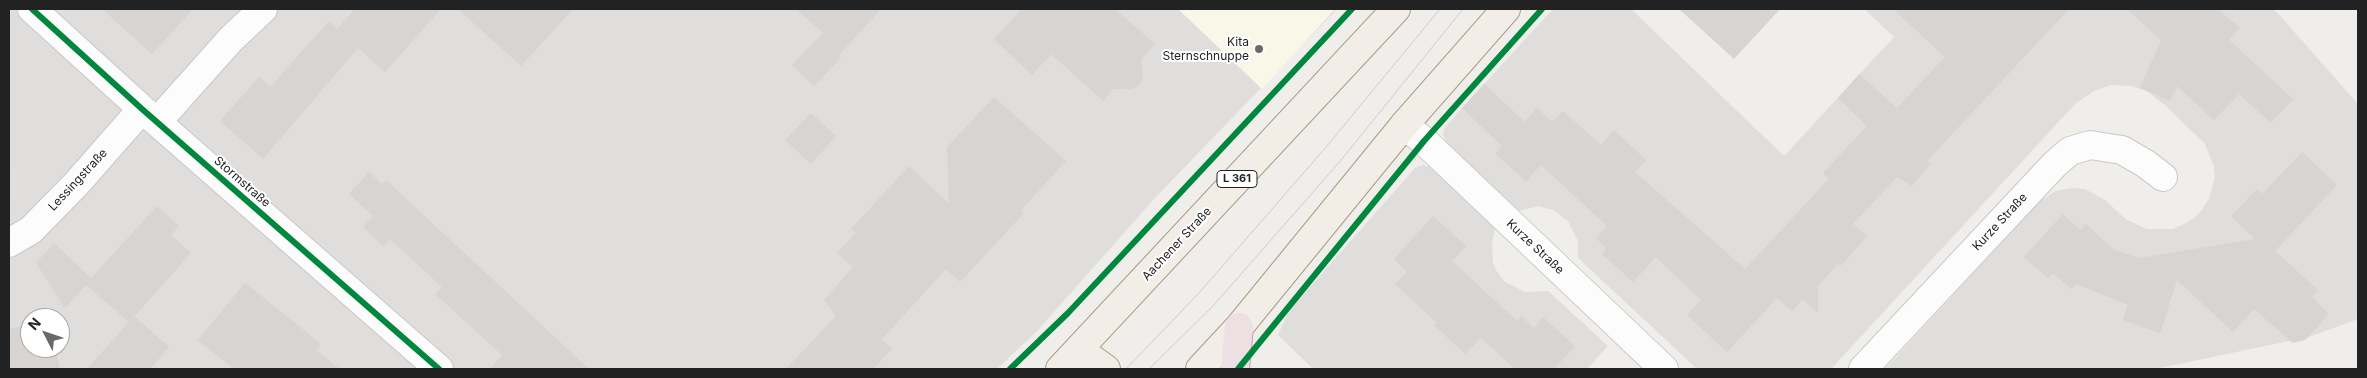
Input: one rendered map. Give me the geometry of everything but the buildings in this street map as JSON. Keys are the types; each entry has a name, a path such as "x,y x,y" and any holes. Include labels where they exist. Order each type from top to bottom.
{"highway":[{"path":"1235,369 1239,327"}],"main road":[{"name":"Aachener Straße","path":"1060,369 1086,359 1395,9"},
{"path":"1200,369 1239,327 1404,126 1506,9"},
{"path":"1086,359 1106,369"}],"street":[{"name":"Stormstraße","path":"32,9 150,116 439,369"},
{"name":"Lessingstraße","path":"9,243 31,230 77,183 263,9"},
{"name":"Kurze Straße","path":"1404,126 1424,142 1664,369"},
{"name":"Kurze Straße","path":"1862,369 2054,165 2070,151 2090,145 2122,150 2146,164 2162,177"}],"shaded area":[{"path":"9,9 1337,9 1155,198 1038,330 997,369 9,369"},
{"name":"Kita Sternschnuppe","path":"1178,9 1335,9 1262,89"},
{"path":"1553,9 1631,9 1784,156 1894,37 1864,9 2274,9 2358,104 2358,319 2293,343 2289,341 2155,369 1885,369 2040,201 2055,191 2070,188 2085,189 2105,200 2127,220 2147,229 2173,229 2199,214 2209,199 2215,176 2214,167 2205,144 2167,107 2147,91 2131,86 2111,85 2094,91 2076,103 1831,369 1697,369 1578,258 1578,241 1568,221 1553,210 1539,206 1519,211 1448,145 1443,135 1444,129 1462,108"},
{"path":"55,114 82,137 55,167 9,207 9,172"},
{"path":"1423,165 1430,167 1495,228 1492,244 1493,262 1496,270 1505,282 1525,292 1548,291 1608,346 1587,369 1313,369 1278,335 1287,315 1296,303 1415,168"}],"tram line":[{"path":"1126,369 1199,293 1327,146 1440,9"},
{"path":"1149,369 1213,306 1342,159 1463,9"}],"cycle path":[{"path":"32,9 142,109 439,369"},
{"path":"1010,369 1068,313 1352,9"},
{"path":"1238,369 1424,141 1542,9"}],"place":[{"name":"Kita Sternschnuppe","path":"1259,49"}]}
